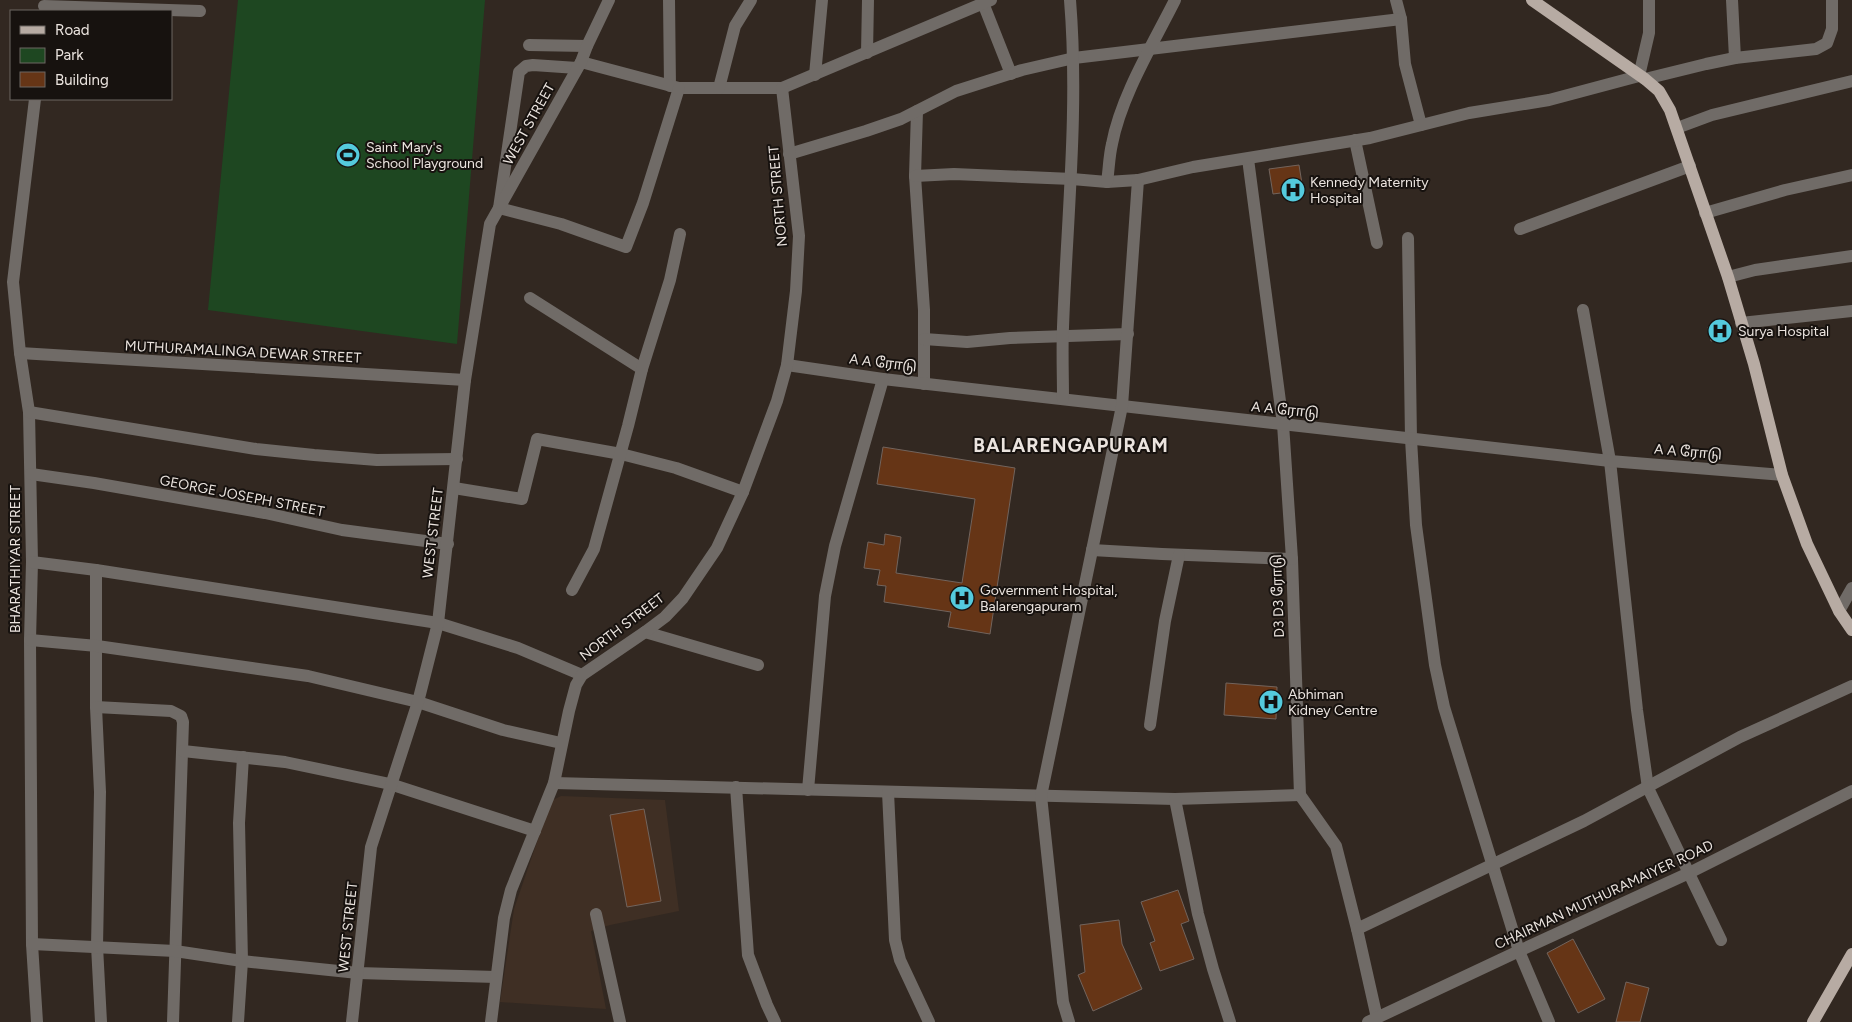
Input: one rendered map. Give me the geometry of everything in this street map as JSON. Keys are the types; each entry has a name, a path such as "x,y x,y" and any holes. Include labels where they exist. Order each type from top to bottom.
{"main road":[{"path":"1534,1 1659,91 1670,110 1728,277 1754,364 1782,475 1807,544 1839,611 1852,630"},
{"path":"1813,1022 1852,954"}],"street":[{"name":"WEST STREET","path":"352,1022 371,847 418,702 438,623 465,380 490,224 579,65 586,46 609,0"},
{"path":"669,0 675,87 643,203 626,247 561,224 499,208 519,72 526,66 579,65 675,87 782,88 987,2 1011,74"},
{"path":"719,88 735,26 752,0"},
{"path":"815,75 822,0"},
{"path":"867,53 868,0"},
{"path":"1063,400 1063,337 1072,179 1074,58 1070,0"},
{"path":"1107,182 1112,143 1120,114 1175,0"},
{"path":"1396,0 1401,19 1405,64 1421,125"},
{"path":"1642,78 1649,33 1649,0"},
{"path":"1732,0 1735,58"},
{"path":"914,176 954,174 1107,182 1138,180 1193,167 1355,140 1469,113 1549,100 1735,58 1816,49 1826,43 1832,29 1832,0"},
{"path":"44,6 169,10"},
{"path":"172,10 200,11"},
{"path":"789,154 901,119 956,92 1011,74 1074,58 1401,19"},
{"path":"529,44 586,46"},
{"path":"1677,128 1712,115 1852,81"},
{"name":"NORTH STREET","path":"491,1022 506,909 511,890 554,783 561,743 576,684 582,675 665,617 683,598 717,548 743,492 777,401 787,365 796,291 799,236 782,88"},
{"name":"BHARATHIYAR STREET","path":"35,100 14,282 20,354 29,412 31,474 32,944 36,1022"},
{"path":"918,111 914,176 924,310 924,384"},
{"path":"1355,140 1376,243"},
{"name":"D3 D3 ரோடு","path":"1248,158 1283,424 1292,559 1300,795"},
{"path":"1520,229 1690,166"},
{"path":"1704,212 1785,190 1852,175"},
{"path":"1069,1022 1063,1002 1041,796 1122,406 1138,180"},
{"path":"572,590 594,549 621,454 642,369 670,280 680,234"},
{"path":"1408,238 1411,439 1416,525 1435,665 1444,707 1519,950 1549,1022"},
{"path":"1728,277 1755,270 1852,256"},
{"path":"530,298 642,369"},
{"path":"1583,310 1610,461 1637,710 1648,788 1721,940"},
{"path":"1741,323 1852,311"},
{"path":"924,339 966,342 1010,338 1128,334"},
{"name":"MUTHURAMALINGA DEWAR STREET","path":"20,354 465,380"},
{"name":"A A ரோடு","path":"787,365 924,384 1411,439 1610,461 1782,475"},
{"path":"808,790 825,596 835,546 883,379"},
{"path":"29,412 256,449 377,460 457,459"},
{"path":"454,488 522,499 537,439 621,454 676,468 743,492"},
{"name":"GEORGE JOSEPH STREET","path":"31,474 94,483 342,530 448,544"},
{"path":"1092,550 1292,559"},
{"path":"1150,725 1165,621 1179,555"},
{"path":"32,562 96,570 438,623 518,648 582,675"},
{"path":"96,570 96,707 100,792 97,946 101,1022"},
{"path":"1839,611 1852,588"},
{"path":"645,632 758,665"},
{"path":"30,640 97,646 308,676 418,702 503,730 561,743"},
{"path":"1357,929 1584,822 1740,737 1852,686"},
{"path":"96,707 178,713 182,716 183,751 173,1022"},
{"path":"183,751 284,762 390,784 535,831"},
{"path":"238,1022 242,961 239,823 243,757"},
{"path":"554,783 1175,799 1300,795 1336,846 1357,929 1372,1020"},
{"path":"736,787 748,954 766,1005 775,1022"},
{"name":"CHAIRMAN MUTHURAMAIYER ROAD","path":"1372,1020 1519,950 1689,873 1852,791"},
{"path":"888,792 895,940 900,960 929,1022"},
{"path":"1175,799 1198,914 1212,969 1230,1022"},
{"path":"596,914 620,1022"},
{"path":"32,944 175,951 242,961 358,973 496,977"}],"shaded area":[{"path":"561,796 665,800 679,911 610,925 591,931 606,1009 500,1002 514,909 551,801"}],"green space":[{"name":"Saint Mary's School Playground","path":"238,0 485,0 457,344 208,310"}],"building":[{"path":"1299,165 1303,190 1273,194 1269,169"},
{"path":"1725,323 1728,337 1711,341 1708,327"},
{"path":"883,447 1015,468 990,634 948,627 951,612 884,602 886,586 877,585 880,570 864,568 868,542 884,545 885,534 901,537 896,573 962,583 975,499 877,484"},
{"path":"1226,683 1277,687 1276,719 1224,715"},
{"path":"644,809 661,901 627,907 610,815"},
{"path":"1178,890 1189,921 1181,924 1194,959 1160,971 1150,943 1155,941 1141,902"},
{"path":"1119,920 1122,944 1142,989 1093,1011 1078,975 1085,972 1080,925"},
{"path":"1573,939 1605,999 1578,1013 1547,953"},
{"path":"1626,982 1649,988 1640,1022 1616,1022"}],"place":[{"name":"Saint Mary's School Playground","path":"348,155"},
{"name":"Kennedy Maternity Hospital","path":"1293,190"},
{"name":"Surya Hospital","path":"1720,331"},
{"name":"Government Hospital, Balarengapuram","path":"962,598"},
{"name":"Abhiman Kidney Centre","path":"1271,702"}],"district":[{"name":"BALARENGAPURAM","path":"1071,445"}]}
